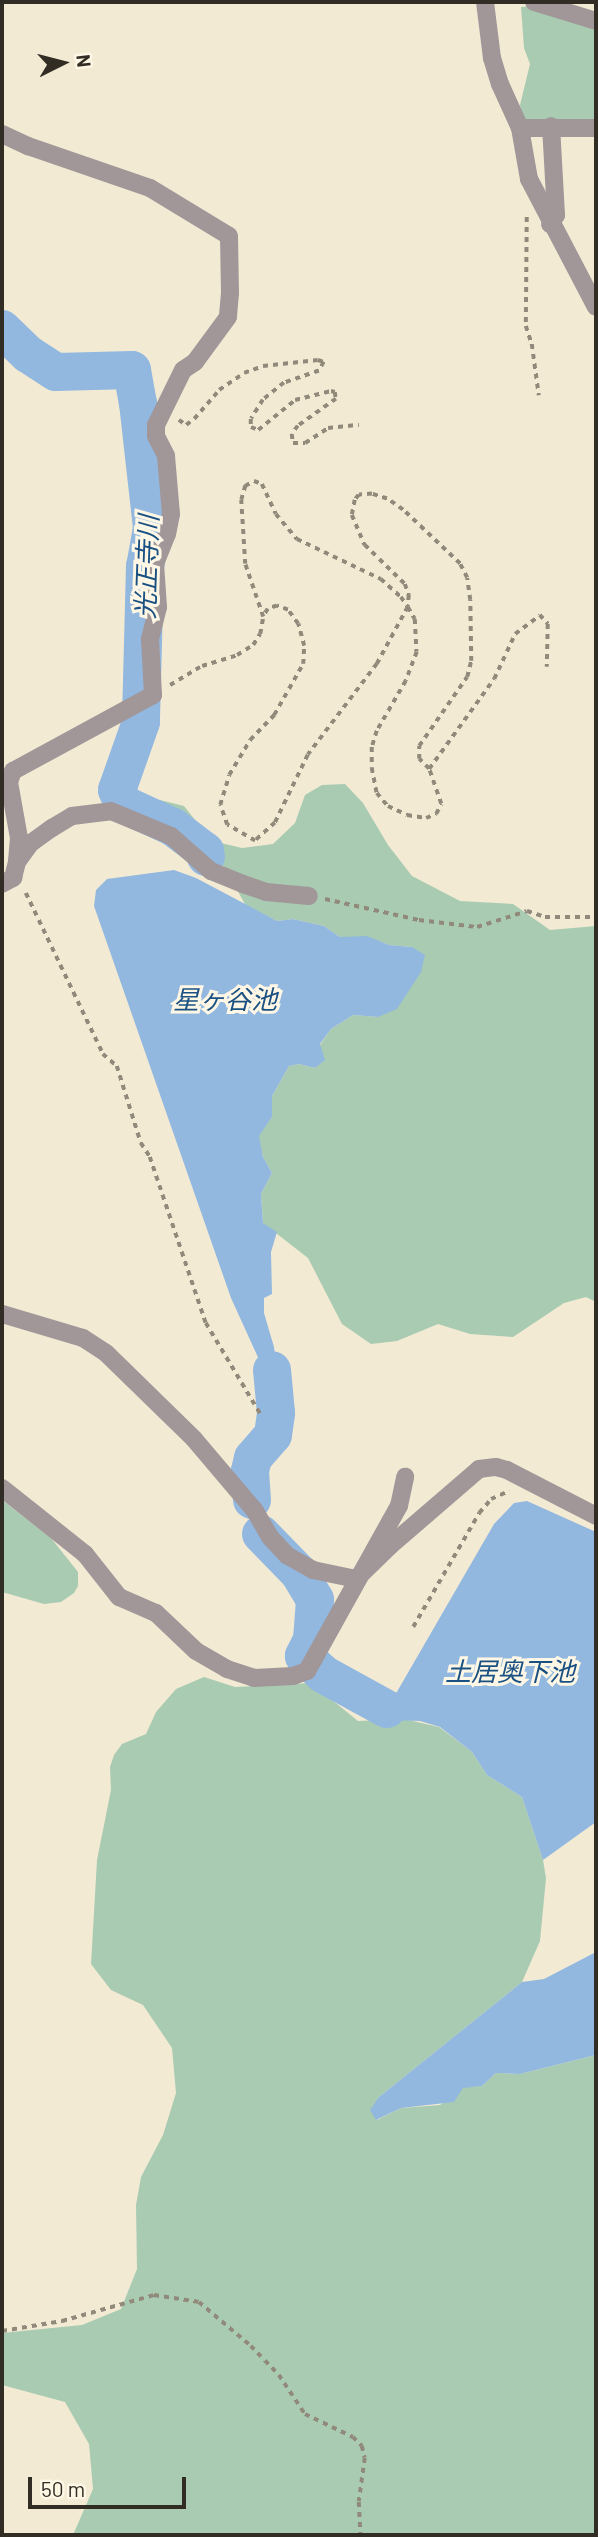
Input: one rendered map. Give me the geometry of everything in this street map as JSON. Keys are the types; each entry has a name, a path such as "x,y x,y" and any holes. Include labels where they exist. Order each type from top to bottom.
{"street":[{"path":"485,2 492,58 500,84 520,128 529,179 550,224 596,307"},
{"path":"534,2 596,21"},
{"path":"550,224 556,215 551,126"},
{"path":"520,128 596,128"},
{"path":"2,134 27,146 150,188 229,236 228,317 195,362 183,370 156,425 156,436 166,456 171,514 167,534 155,564 158,607 150,639 153,695 13,771 9,782 19,838 11,875"},
{"path":"11,875 31,843 72,816 111,811 171,836 211,871 267,892 309,896"},
{"path":"2,1314 83,1338 106,1353 194,1439 255,1511 270,1537 288,1556 313,1570 356,1579"},
{"path":"356,1579 479,1469 496,1466 508,1470 596,1516"},
{"path":"2,1488 85,1554 119,1597 156,1613 196,1651 227,1668 254,1678 293,1676 307,1671 399,1506 405,1477"}],"path":[{"path":"529,179 526,326 532,344 539,396"},
{"path":"182,410 179,419 186,425 219,390 244,373 263,366 318,359 324,362 319,371 284,383 263,400 251,419 251,427 258,430 295,401 331,391 335,392 336,399 298,426 292,434 293,443 304,443 328,428 359,425"},
{"path":"153,695 202,666 237,655 253,645 260,634 262,617 245,564 241,500 245,486 254,481 262,484 276,514 297,539 381,579 393,588 408,607 415,619 416,652 406,681 377,731 372,747 372,768 377,793 388,806 407,816 426,818 436,814 441,804 429,769 419,759 419,746 467,677 471,662 467,578 460,564 403,510 387,499 372,494 359,495 352,515 357,527 377,559 405,584 409,595 408,607 377,664 308,755 275,823 255,841 227,825 220,805 229,775 250,740 274,715 303,664 304,646 298,624 288,610 277,607 268,609 262,617"},
{"path":"429,769 494,679 515,634 540,615 548,624 547,667"},
{"path":"11,875 23,888 86,1012 103,1054 117,1066 141,1143 150,1157 206,1323 261,1415"},
{"path":"309,896 419,920 477,927 527,911 545,917 596,917"},
{"path":"413,1627 480,1513 491,1499 510,1490"},
{"path":"2,2331 62,2321 154,2295 199,2302 251,2346 279,2375 305,2414 353,2437 362,2446 365,2458 359,2502 360,2535"}],"green space":[{"path":"533,6 596,27 596,124 524,124 520,105 530,64 524,48 521,7"},
{"path":"345,784 363,803 388,845 412,876 460,901 513,904 550,930 596,926 596,1302 586,1297 564,1303 513,1337 470,1334 438,1324 397,1341 371,1344 342,1324 308,1258 263,1223 261,1194 272,1173 263,1157 258,1135 272,1117 272,1096 289,1066 299,1064 315,1068 324,1060 320,1045 331,1029 353,1015 378,1017 412,947 389,945 367,937 340,937 324,926 293,919 277,921 246,906 225,868 205,845 155,813 160,800 184,806 199,825 221,843 242,848 273,844 295,823 305,795 322,785"},
{"path":"2,1500 51,1538 78,1572 78,1586 74,1593 61,1602 44,1604 2,1592"},
{"path":"204,1677 235,1687 311,1683 358,1721 404,1719 439,1727 472,1752 487,1775 522,1797 543,1860 546,1878 540,1941 522,1982 379,2097 377,2120 401,2108 440,2105 463,2087 482,2086 496,2073 520,2074 596,2055 596,2535 73,2535 93,2489 89,2444 65,2402 2,2385 2,2333 82,2325 121,2309 137,2269 136,2205 141,2177 163,2135 176,2093 172,2048 143,2005 111,1990 91,1964 97,1860 111,1790 110,1767 114,1755 122,1744 146,1734 156,1712 176,1689"}],"water":[{"name":"星ヶ谷池","path":"174,870 196,878 277,921 293,919 324,926 340,937 367,936 389,945 412,947 425,955 421,972 397,1009 378,1017 353,1015 331,1029 320,1044 325,1060 315,1068 299,1064 289,1066 272,1096 272,1117 259,1136 263,1157 272,1173 261,1194 263,1223 277,1232 271,1252 272,1294 264,1298 264,1313 276,1363 272,1370 261,1364 231,1298 94,906 96,890 107,879"},
{"name":"土居奥下池","path":"527,1501 596,1532 596,1822 543,1860 522,1797 487,1775 472,1752 440,1727 420,1721 388,1720 387,1709 494,1524 514,1503"},
{"path":"596,1952 596,2055 520,2074 496,2073 482,2086 463,2088 454,2102 401,2108 376,2120 370,2110 379,2097 522,1982 544,1979"}],"waterway":[{"name":"光正寺川","path":"2,329 28,354 56,372 132,370 152,528 145,566 141,722 117,790 123,804 173,827 205,851 206,857"},
{"path":"252,1500 250,1471 253,1458 273,1435 276,1413 272,1370"},
{"path":"261,1534 299,1573 315,1600 312,1640 304,1656 323,1674 387,1709"}]}
